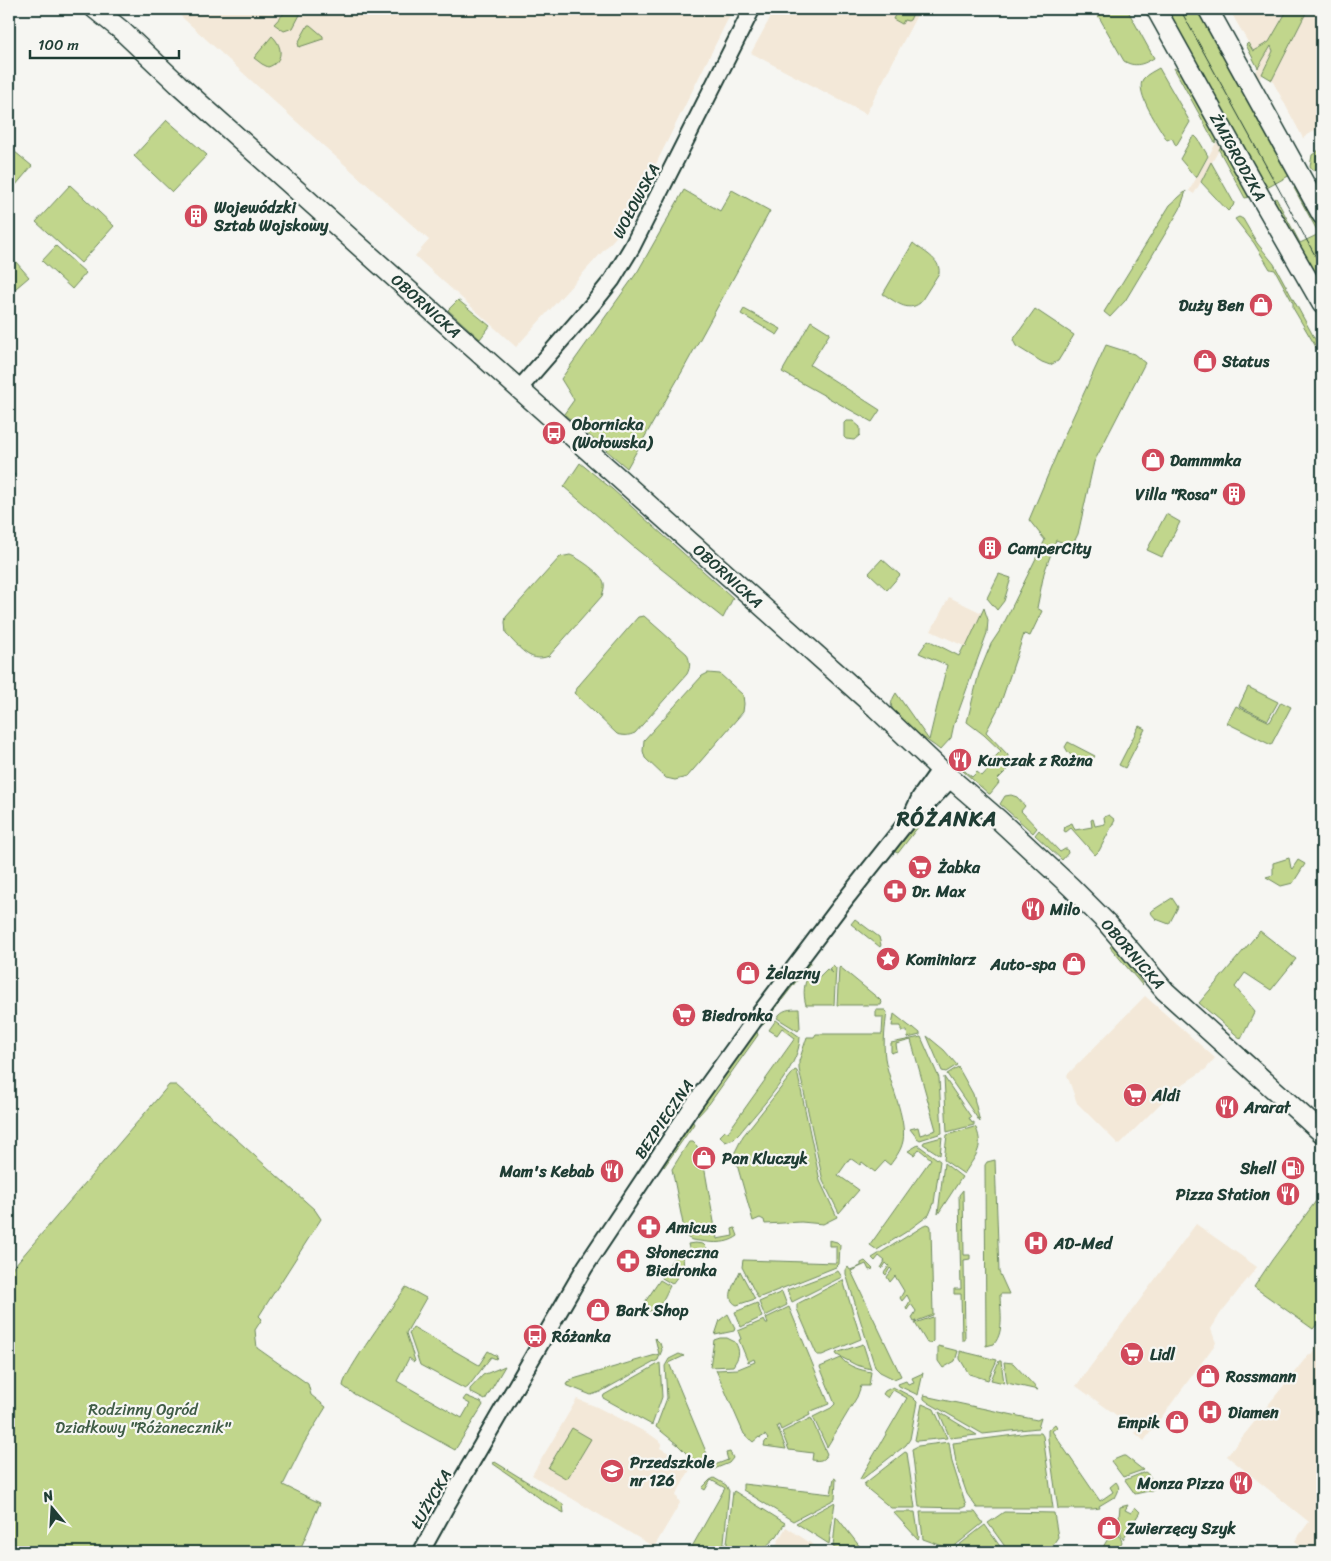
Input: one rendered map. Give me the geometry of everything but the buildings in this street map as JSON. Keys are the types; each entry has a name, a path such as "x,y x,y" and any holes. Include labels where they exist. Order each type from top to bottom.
{"main road":[{"name":"OBORNICKA","path":"95,9 121,30 178,84 876,708 945,774 1058,874 1107,923 1165,990 1322,1133"},
{"name":"OBORNICKA","path":"106,9 121,30"},
{"name":"ŻMIGRODZKA","path":"1156,9 1322,304"},
{"path":"1208,9 1322,215"}],"street":[{"name":"WOŁOWSKA","path":"519,389 612,280 632,247 752,9"},
{"name":"BEZPIECZNA","path":"471,1463 585,1267 687,1114 848,896 913,814 928,803 945,774"},
{"name":"ŁUŻYCKA","path":"421,1552 471,1463"}],"shaded area":[{"path":"173,9 733,9 624,228 516,347 415,256 429,240"},
{"path":"775,9 920,9 866,114 751,53"},
{"path":"1229,9 1288,9 1269,42 1253,51"},
{"path":"1308,9 1322,9 1322,126 1303,138 1272,80"},
{"path":"1271,45 1273,51 1262,74 1194,194 1189,191"},
{"path":"949,597 982,613 966,647 931,631"},
{"path":"1145,996 1215,1058 1206,1069 1174,1090 1119,1145 1077,1103 1067,1075"},
{"path":"1196,1224 1257,1267 1220,1314 1211,1329 1216,1343 1144,1441 1135,1433 1137,1430 1076,1386"},
{"path":"1322,1341 1322,1552 1297,1552 1301,1546 1295,1541 1309,1522 1227,1456 1309,1354 1311,1355 1315,1346 1317,1347"},
{"name":"Przedszkole nr 126","path":"577,1399 597,1407 651,1435 662,1443 660,1448 692,1466 676,1495 680,1503 654,1547 532,1475"},
{"path":"786,1527 824,1552 772,1552"}],"green space":[{"path":"288,9 303,9 293,28 284,31 274,24"},
{"path":"898,9 915,9 910,20 904,20 902,24 893,19"},
{"path":"1127,9 1154,58 1139,64 1124,61 1095,10"},
{"path":"1166,9 1201,9 1292,174 1265,189"},
{"path":"1288,9 1308,9 1272,80 1262,74 1273,51 1271,46 1258,68 1246,45 1248,43 1253,51 1269,42"},
{"path":"308,25 323,36 323,39 299,47 298,43"},
{"path":"272,36 278,44 280,53 277,61 268,67 254,58"},
{"path":"1159,68 1190,122 1176,146 1172,138 1167,140 1149,110 1142,92 1141,85 1143,79"},
{"path":"1174,68 1180,71 1217,139 1215,143"},
{"path":"167,120 207,155 172,192 134,156"},
{"path":"1195,136 1208,156 1196,178 1180,159 1191,139"},
{"path":"1221,146 1249,197 1245,198 1219,150"},
{"path":"9,147 32,166 9,193"},
{"path":"1322,148 1322,166 1312,170 1310,167 1312,155"},
{"path":"1211,162 1234,203 1228,211 1201,182"},
{"path":"70,185 114,226 81,263 36,222"},
{"path":"1299,186 1322,228 1322,284 1272,201 1276,198 1300,243 1319,234 1294,188"},
{"path":"684,190 720,211 732,190 770,211 627,468 564,414 574,400 561,379 638,271"},
{"path":"1186,191 1180,209 1125,301 1110,317 1104,312 1170,205"},
{"path":"1239,217 1243,219 1257,243 1274,264 1322,352 1322,357 1293,308 1293,303 1275,270 1270,269 1254,243 1235,219"},
{"path":"913,243 934,259 939,268 939,273 920,303 910,307 901,305 883,294"},
{"path":"56,246 86,273 72,289 42,261"},
{"path":"9,254 29,277 9,294"},
{"path":"458,300 490,326 480,339 448,310"},
{"path":"744,309 781,329 777,335 741,314"},
{"path":"1035,309 1074,335 1058,361 1050,365 1016,346 1013,340"},
{"path":"811,321 830,333 810,365 880,410 872,422 782,372"},
{"path":"1106,345 1134,354 1145,363 1094,462 1078,534 1072,546 1056,540 1044,573 1037,608 1042,611 1030,636 1024,634 1000,705 986,732 1008,755 1007,770 997,780 999,783 989,794 954,763 972,777 977,772 982,776 994,763 991,761 1001,751 967,722 979,673 991,644 1001,629 1045,540 1029,520 1066,432"},
{"path":"846,421 853,421 860,427 860,435 854,440 844,437 844,423"},
{"path":"580,463 612,489 733,598 723,618 636,549 564,487"},
{"path":"1166,514 1180,522 1162,557 1147,550"},
{"path":"570,555 579,559 599,575 604,583 602,596 549,656 536,658 530,656 506,634 506,617 560,557"},
{"path":"882,559 900,575 887,590 869,573"},
{"path":"999,574 1011,578 1004,601 997,610 987,598"},
{"path":"984,608 988,620 987,633 954,724 951,738 940,750 899,719 892,708 892,700 896,693 929,740 947,665 919,653 928,640 959,656 964,646 966,647"},
{"path":"644,616 687,654 689,669 687,674 635,733 628,735 617,734 574,693 638,617"},
{"path":"708,673 720,674 743,695 743,712 687,777 675,780 666,778 645,758 643,751 644,740 702,676"},
{"path":"1248,687 1278,702 1268,720 1239,706"},
{"path":"1281,702 1291,707 1271,745 1227,723 1236,706 1270,722"},
{"path":"1139,726 1145,729 1125,768 1119,765"},
{"path":"1068,742 1095,756 1092,760 1078,763 1065,747"},
{"path":"1005,796 1017,797 1025,806 1021,811 1037,828 1033,833 1000,804"},
{"path":"932,801 935,805 898,853 893,851"},
{"path":"1109,815 1115,820 1095,855 1071,828 1066,832 1064,831 1065,826 1072,823 1075,830 1092,827 1091,820 1093,819 1095,826 1105,824 1104,817"},
{"path":"1039,830 1060,852 1067,849 1068,853 1062,860 1035,835"},
{"path":"1289,858 1292,869 1298,860 1305,864 1293,883 1281,886 1266,877 1273,875 1273,863"},
{"path":"1172,898 1178,907 1169,924 1156,919 1150,912"},
{"path":"855,919 879,937 880,947 851,924"},
{"path":"1260,931 1296,959 1271,990 1245,973 1235,987 1255,1011 1241,1039 1199,1003"},
{"path":"1113,944 1143,984 1142,985 1110,947"},
{"path":"809,959 811,962 763,1025 760,1024"},
{"path":"833,965 836,968 834,1005 806,1005 804,988 808,976 811,973 819,977 827,969 832,973 829,969"},
{"path":"840,967 879,999 882,1002 881,1005 837,1005"},
{"path":"799,1009 800,1028 798,1031 777,1018 784,1011"},
{"path":"876,1010 885,1010 887,1012 884,1041 885,1058 900,1111 904,1132 903,1141 890,1165 885,1161 875,1172 862,1162 860,1165 850,1158 838,1175 859,1190 839,1213 823,1181 799,1069 799,1061 807,1037 814,1037 816,1034 882,1034 883,1017 876,1017"},
{"path":"894,1014 914,1028 920,1035 908,1038 907,1031 901,1031 901,1026 892,1026"},
{"path":"776,1020 800,1037 793,1062 777,1088 739,1134 734,1139 725,1142 720,1136 725,1131 728,1132 795,1038 782,1028 777,1035 769,1030"},
{"path":"756,1029 758,1035 709,1104 698,1116 697,1112"},
{"path":"927,1036 944,1050 957,1065 946,1072 942,1071"},
{"path":"921,1037 939,1078 942,1133 920,1140 910,1129 918,1127 920,1135 936,1130 911,1040 896,1044 897,1051 891,1053 891,1043"},
{"path":"958,1067 973,1094 980,1122 947,1074"},
{"path":"795,1070 797,1071 820,1181 837,1217 823,1224 801,1222 765,1224 764,1220 760,1218 753,1221 734,1154 743,1136"},
{"path":"944,1077 971,1117 969,1118 972,1123 974,1122 974,1125 947,1132"},
{"name":"Rodzinny Ogród Działkowy \"Różanecznik\"","path":"169,1085 176,1085 315,1210 321,1219 259,1316 262,1319 255,1330 257,1348 308,1384 311,1395 326,1407 304,1443 283,1485 320,1503 299,1552 9,1552 9,1272"},
{"path":"690,1122 694,1124 664,1167 663,1162"},
{"path":"974,1127 978,1135 979,1147 975,1158 964,1174 944,1160 947,1135"},
{"path":"942,1137 940,1155 923,1144 924,1142"},
{"path":"689,1142 693,1142 697,1146 700,1160 703,1160 717,1239 733,1236 732,1229 735,1228 738,1236 733,1239 722,1242 704,1242 692,1240 685,1234 672,1169"},
{"path":"918,1145 940,1161 934,1203 929,1215 877,1250 870,1245 931,1159 919,1149 914,1155 908,1151"},
{"path":"995,1160 999,1272 1009,1294 1000,1294 1000,1333 994,1344 986,1346 985,1165 987,1162"},
{"path":"944,1163 962,1177 938,1214"},
{"path":"963,1190 964,1255 970,1255 970,1259 964,1260 965,1340 962,1340 961,1294 954,1294 954,1289 961,1289 959,1195"},
{"path":"1322,1193 1322,1318 1313,1329 1254,1287"},
{"path":"927,1224 931,1227 933,1315 914,1322 912,1318 916,1311 911,1304 907,1310 906,1308 910,1301 907,1295 902,1301 900,1298 904,1291 895,1276 890,1282 887,1277 892,1270 890,1268 886,1275 884,1273 889,1266 886,1263 881,1268 885,1261 879,1256 875,1261 872,1258"},
{"path":"829,1240 840,1245 839,1264 836,1267 758,1298 742,1267 743,1260 836,1263 836,1246 829,1246"},
{"path":"688,1244 703,1244 707,1248 694,1256 690,1252"},
{"path":"678,1251 682,1255 683,1264 681,1272 672,1284 662,1278 662,1276"},
{"path":"865,1261 873,1269 869,1270 866,1264 851,1271 901,1376 894,1379 880,1372 875,1367 846,1274 848,1267 850,1270 861,1266 861,1263"},
{"path":"740,1271 755,1299 737,1305 731,1299 731,1294"},
{"path":"838,1271 842,1277 792,1302 787,1290"},
{"path":"660,1280 670,1286 659,1305 649,1311 645,1308 645,1302"},
{"path":"843,1280 861,1339 822,1355 817,1355 797,1309 797,1304"},
{"path":"406,1287 426,1298 406,1333 415,1361 409,1358 397,1381 462,1418 470,1404 463,1400 466,1396 481,1402 483,1405 455,1450 343,1386 360,1353"},
{"path":"782,1292 787,1305 765,1316 759,1302"},
{"path":"757,1303 762,1317 741,1327 735,1312"},
{"path":"789,1307 829,1404 809,1412 810,1415 781,1430 779,1425 777,1426 786,1449 764,1446 768,1439 765,1435 753,1442 744,1434 716,1370 738,1369 755,1362 754,1359 748,1362 739,1340 741,1339 738,1331 764,1320 768,1324 766,1318"},
{"path":"728,1314 735,1328 734,1331 715,1335 720,1320"},
{"path":"933,1317 933,1341 927,1343 915,1323"},
{"path":"413,1327 479,1365 488,1351 497,1356 496,1359 491,1357 465,1389 420,1365 409,1333"},
{"path":"655,1338 660,1343 662,1350 658,1360 600,1392 591,1395 566,1385 571,1382 570,1380 659,1354"},
{"path":"727,1338 735,1342 737,1346 737,1360 733,1366 710,1367 714,1340"},
{"path":"863,1344 871,1369 856,1365 836,1353"},
{"path":"938,1346 958,1351 955,1361 943,1368 938,1361"},
{"path":"960,1351 997,1360 988,1380 969,1374 960,1359"},
{"path":"679,1354 684,1356 669,1363 712,1466 728,1460 726,1453 730,1452 733,1458 729,1463 712,1470 691,1458 656,1427 667,1398 665,1366 669,1359"},
{"path":"841,1358 851,1366 871,1372 869,1386 861,1386 857,1397 827,1447 813,1417 835,1404 820,1367"},
{"path":"999,1361 1001,1361 1004,1383 991,1380"},
{"path":"1004,1362 1013,1363 1038,1390 1007,1383"},
{"path":"660,1363 662,1397 652,1425 603,1398 604,1395"},
{"path":"505,1366 485,1400 470,1392 470,1389 483,1375"},
{"path":"923,1373 918,1395 898,1384 906,1381 908,1384 914,1382 912,1378"},
{"path":"893,1387 912,1397 917,1402 910,1439 906,1445 861,1480 907,1398 893,1390 888,1398 883,1394"},
{"path":"924,1395 1037,1420 1041,1418 1038,1428 983,1434 929,1403 924,1399"},
{"path":"922,1404 934,1409 947,1438 915,1440"},
{"path":"939,1412 977,1435 950,1438"},
{"path":"811,1418 827,1454 821,1460 812,1460 813,1453 789,1450 782,1432"},
{"path":"1055,1424 1057,1427 1052,1431 1100,1501 1113,1492 1110,1487 1116,1482 1118,1484 1115,1498 1099,1506 1100,1508 1058,1509 1048,1439 1048,1430"},
{"path":"572,1428 591,1439 567,1479 548,1468"},
{"path":"1041,1433 1043,1436 1053,1508 977,1508 967,1494 956,1462 953,1443"},
{"path":"949,1442 952,1462 966,1506 962,1508 919,1507 912,1449 918,1446"},
{"path":"905,1452 907,1453 915,1508 891,1508 864,1484"},
{"path":"1123,1456 1143,1470 1123,1477 1111,1461"},
{"path":"495,1462 563,1504 564,1513 543,1501 492,1463"},
{"path":"1145,1472 1149,1475 1153,1490 1135,1494 1125,1480"},
{"path":"714,1478 726,1485 729,1491 723,1552 689,1552 725,1488 711,1480 705,1490 702,1488 710,1480"},
{"path":"834,1478 836,1479 835,1499 793,1521 743,1490 743,1484 831,1494"},
{"path":"734,1491 785,1523 777,1536 760,1552 726,1552"},
{"path":"835,1502 829,1544 796,1523"},
{"path":"1128,1505 1125,1510 1131,1513 1135,1507 1140,1512 1123,1539 1118,1526 1120,1507"},
{"path":"893,1512 915,1512 918,1539"},
{"path":"920,1512 975,1512 983,1523 951,1549 923,1539"},
{"path":"1004,1512 1054,1513 1058,1537 1048,1552 1009,1552 988,1523"},
{"path":"836,1516 864,1552 842,1552 833,1547"},
{"path":"985,1525 1004,1552 963,1552 954,1549"},
{"path":"1115,1527 1122,1542 1116,1552 1100,1552"}],"waterway":[{"path":"9,475 14,475"}],"tram line":[{"path":"1180,9 1322,268"}],"place":[{"name":"Wojewódzki Sztab Wojskowy","path":"196,216"},
{"name":"Duży Ben","path":"1261,305"},
{"name":"Status","path":"1205,361"},
{"name":"Obornicka (Wołowska)","path":"554,433"},
{"name":"Dammmka","path":"1153,460"},
{"name":"Villa \"Rosa\"","path":"1234,494"},
{"name":"CamperCity","path":"990,548"},
{"name":"Kurczak z Rożna","path":"960,760"},
{"name":"Żabka","path":"920,867"},
{"name":"Dr. Max","path":"895,891"},
{"name":"Milo","path":"1033,909"},
{"name":"Kominiarz","path":"888,959"},
{"name":"Auto-spa","path":"1074,964"},
{"name":"Żelazny","path":"748,973"},
{"name":"Biedronka","path":"684,1015"},
{"name":"Aldi","path":"1135,1095"},
{"name":"Ararat","path":"1227,1107"},
{"name":"Pan Kluczyk","path":"704,1158"},
{"name":"Shell","path":"1293,1168"},
{"name":"Mam's Kebab","path":"612,1171"},
{"name":"Pizza Station","path":"1288,1194"},
{"name":"Amicus","path":"649,1227"},
{"name":"AD-Med","path":"1036,1243"},
{"name":"Słoneczna Biedronka","path":"628,1261"},
{"name":"Bark Shop","path":"598,1310"},
{"name":"Różanka","path":"535,1336"},
{"name":"Lidl","path":"1132,1354"},
{"name":"Rossmann","path":"1208,1376"},
{"name":"Diamen","path":"1210,1412"},
{"name":"Empik","path":"1177,1422"},
{"name":"Przedszkole nr 126","path":"612,1471"},
{"name":"Monza Pizza","path":"1241,1483"},
{"name":"Zwierzęcy Szyk","path":"1109,1528"}],"district":[{"name":"RÓŻANKA","path":"947,819"}]}
